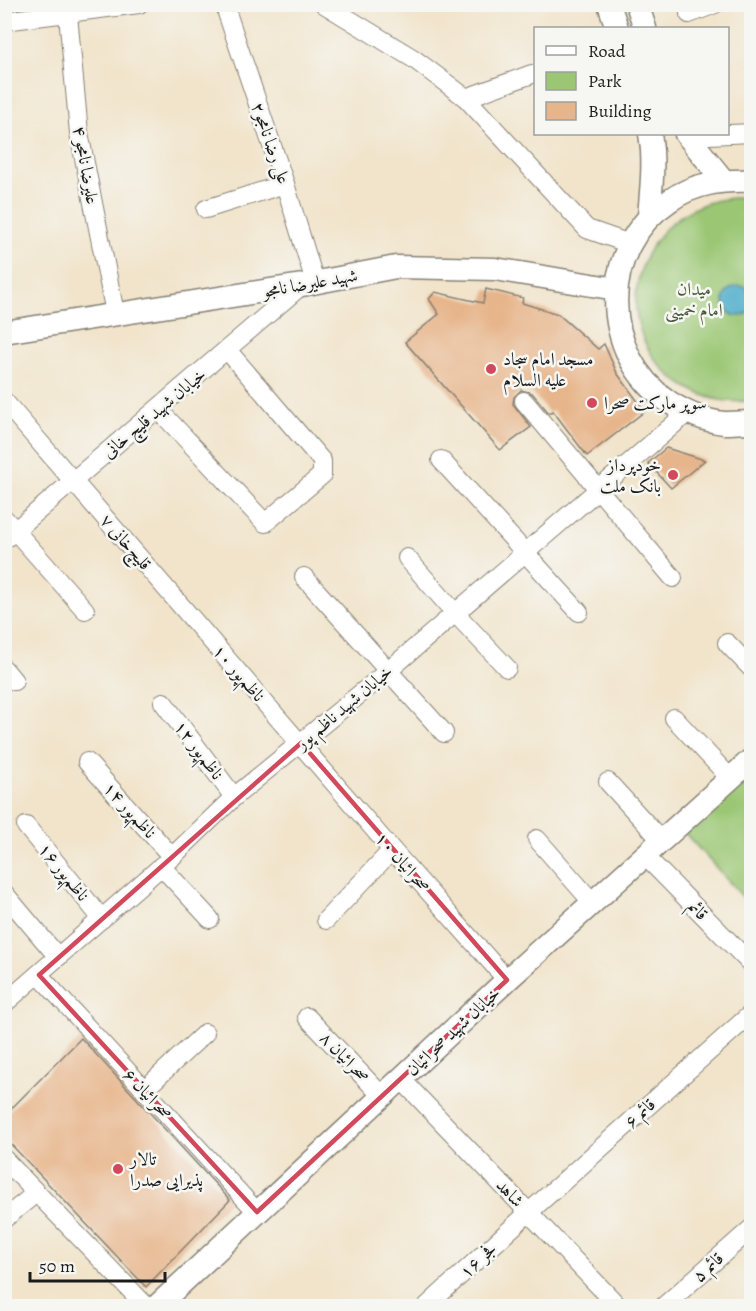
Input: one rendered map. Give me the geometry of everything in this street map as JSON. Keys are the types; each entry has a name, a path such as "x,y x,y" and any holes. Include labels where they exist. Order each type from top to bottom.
{"main road":[{"path":"609,4 617,27"},
{"path":"637,4 645,27"},
{"path":"650,135 652,180 650,217"},
{"path":"688,135 723,180"},
{"path":"752,181 723,180 694,187 669,201 650,217 630,244 621,266 616,289 617,327 631,363 655,392 687,413 723,423 752,422"},
{"name":"شهید علیرضا نامجو","path":"4,332 309,284 396,267 495,269 616,289"},
{"name":"خیابان شهید صحرائیان","path":"157,1306 507,980 752,759"}],"street":[{"path":"4,21 68,15 139,4"},
{"name":"علی رضا نامجو۲","path":"224,4 285,184 309,284"},
{"path":"324,4 341,9 466,98 587,229 630,244"},
{"path":"689,16 715,4"},
{"name":"علیرضا نامجو ۴","path":"68,15 79,133 115,313"},
{"path":"466,98 532,74"},
{"path":"729,133 752,133"},
{"path":"206,209 285,184"},
{"name":"خیابان شهید قلیچ خانی","path":"8,530 73,482 309,284"},
{"path":"159,409 265,523 322,475 322,461 228,351"},
{"name":"قلیچ‌خانی ۷","path":"4,400 178,602"},
{"path":"524,401 673,578"},
{"name":"خیابان شهید ناظم پور","path":"4,1004 167,862 234,797 388,671 687,413"},
{"path":"441,460 579,612"},
{"path":"8,530 85,610"},
{"path":"407,558 507,668"},
{"path":"304,577 444,733"},
{"name":"ناظم‌پور ۱۰","path":"178,602 301,743"},
{"path":"727,643 752,669"},
{"name":"ناظم‌پور ۱۲","path":"163,702 234,797"},
{"path":"674,718 731,779"},
{"name":"صحرائیان ۱۰","path":"301,743 507,980"},
{"name":"ناظم‌پور ۱۴","path":"87,762 210,919"},
{"name":"قائم","path":"608,782 654,848 752,965"},
{"name":"ناظم‌پور ۱۶","path":"27,826 102,919"},
{"path":"537,839 592,903"},
{"path":"326,920 392,850"},
{"path":"4,893 58,957"},
{"name":"صحرائیان ۶","path":"39,975 257,1212"},
{"name":"قائم ۶","path":"528,1213 752,1013"},
{"name":"صحرائیان ۸","path":"307,1017 383,1097"},
{"path":"144,1090 205,1034"},
{"name":"شاهد","path":"402,1080 618,1306"},
{"path":"4,1159 146,1306"},
{"path":"4,1219 36,1193"},
{"name":"فجر ۱۶","path":"428,1306 528,1213"},
{"name":"قائم ۵","path":"664,1306 752,1227"}],"highlighted area":[{"path":"301,743 507,980 257,1212 39,975"}],"green space":[{"name":"میدان امام خمینی","path":"751,198 751,400 736,402 707,397 694,391 662,367 643,338 636,305 640,272 655,242 679,217 711,202"},
{"path":"751,765 751,906 682,830"}],"water":[{"path":"739,286 749,291 754,301 749,311 739,316 729,311 724,301 729,291"}],"building":[{"name":"مسجد امام سجاد علیه السلام","path":"486,289 523,298 522,303 558,314 598,349 604,344 617,373 645,411 587,456 553,411 549,413 532,393 521,390 514,397 513,404 531,427 500,450 405,342 439,314 429,299 435,292 483,303"},
{"name":"خودپرداز بانک ملت","path":"666,448 705,460 671,488 648,463"},
{"name":"تالار پذیرایی صدرا","path":"81,1038 230,1200 146,1287 4,1137 4,1116"}],"place":[{"name":"مسجد امام سجاد علیه السلام","path":"491,369"},
{"name":"سوپر مارکت صحرا","path":"592,403"},
{"name":"خودپرداز بانک ملت","path":"673,475"},
{"name":"تالار پذیرایی صدرا","path":"118,1169"}]}
